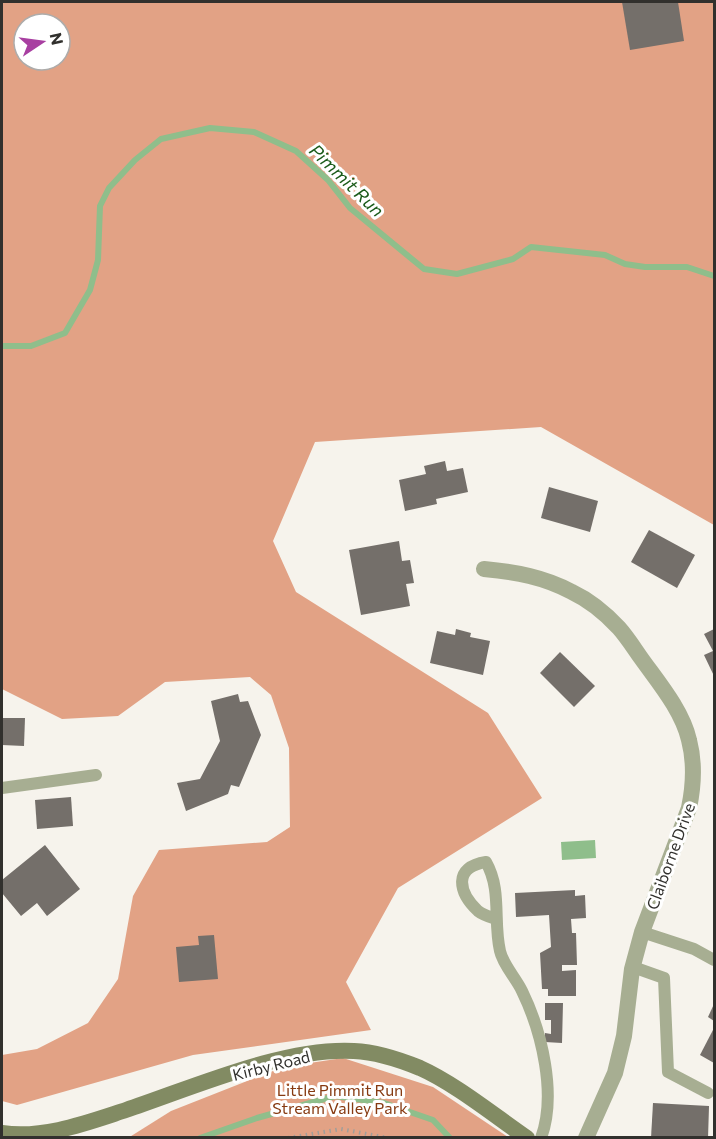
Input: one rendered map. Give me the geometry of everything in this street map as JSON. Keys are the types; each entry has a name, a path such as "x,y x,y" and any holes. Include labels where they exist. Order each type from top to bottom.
{"main road":[{"name":"Kirby Road","path":"2,1133 24,1135 69,1128 292,1057 342,1051 387,1056 422,1070 527,1137"}],"street":[{"name":"Claiborne Drive","path":"484,569 516,572 547,580 574,592 620,629 662,688 681,720 688,738 693,763 693,787 689,808 642,932 633,967 624,1036 615,1073 586,1137"}],"lane":[{"path":"2,788 96,775"},
{"path":"496,919 500,954 522,991 539,1034 548,1092 546,1122 541,1137"},
{"path":"642,932 694,949 714,960"},
{"path":"633,967 664,978 668,1072 708,1093"}],"path":[{"path":"288,1137 341,1129 388,1137"}],"green space":[{"path":"2,2 714,2 714,525 541,427 315,442 273,541 296,592 488,713 542,798 398,888 346,982 371,1030 193,1055 17,1105 2,1101 2,1055 37,1049 88,1023 118,979 133,896 159,850 267,842 290,827 289,748 271,695 250,677 165,682 118,716 62,719 2,689"},
{"name":"Little Pimmit Run Stream Valley Park","path":"343,1058 433,1087 508,1137 128,1138 171,1111 283,1067"}],"shaded area":[{"path":"595,840 596,858 562,860 561,842"}],"building":[{"path":"622,2 678,2 684,41 630,50"},
{"path":"445,461 447,471 463,468 468,492 436,499 437,504 405,511 399,480 426,474 424,466"},
{"path":"549,487 598,501 590,532 541,518"},
{"path":"649,530 695,555 677,588 631,562"},
{"path":"399,541 402,561 410,560 414,583 406,584 410,606 361,615 349,550"},
{"path":"456,629 471,633 470,637 490,641 483,675 430,663 437,631 455,635"},
{"path":"714,629 714,676 704,655 713,651 704,634"},
{"path":"560,652 595,686 574,707 540,673"},
{"path":"238,694 240,702 248,701 261,735 239,787 231,785 228,794 186,811 177,783 200,779 220,741 211,701"},
{"path":"2,718 25,718 24,746 2,745"},
{"path":"71,797 73,826 37,829 35,800"},
{"path":"45,845 80,889 47,916 37,903 21,916 2,893 2,880"},
{"path":"575,890 575,896 585,895 586,918 571,919 572,933 576,933 577,965 562,965 562,971 576,970 576,996 548,996 548,989 542,989 540,953 551,947 549,915 516,917 515,893"},
{"path":"214,935 218,979 179,982 176,947 199,945 198,936"},
{"path":"545,1003 563,1003 562,1043 545,1042 545,1033 551,1034 551,1020 545,1020"},
{"path":"714,1004 714,1021 708,1017"},
{"path":"714,1028 714,1063 700,1055"},
{"path":"653,1103 709,1106 708,1138 651,1138"}],"waterway":[{"name":"Pimmit Run","path":"2,346 31,346 65,333 90,290 98,260 100,206 109,188 135,160 161,139 210,128 254,132 296,151 328,180 350,208 424,269 457,274 513,259 531,247 605,255 625,264 645,267 687,267 714,276"},
{"path":"200,1138 257,1118 335,1096 384,1103 433,1120 450,1138"}]}
